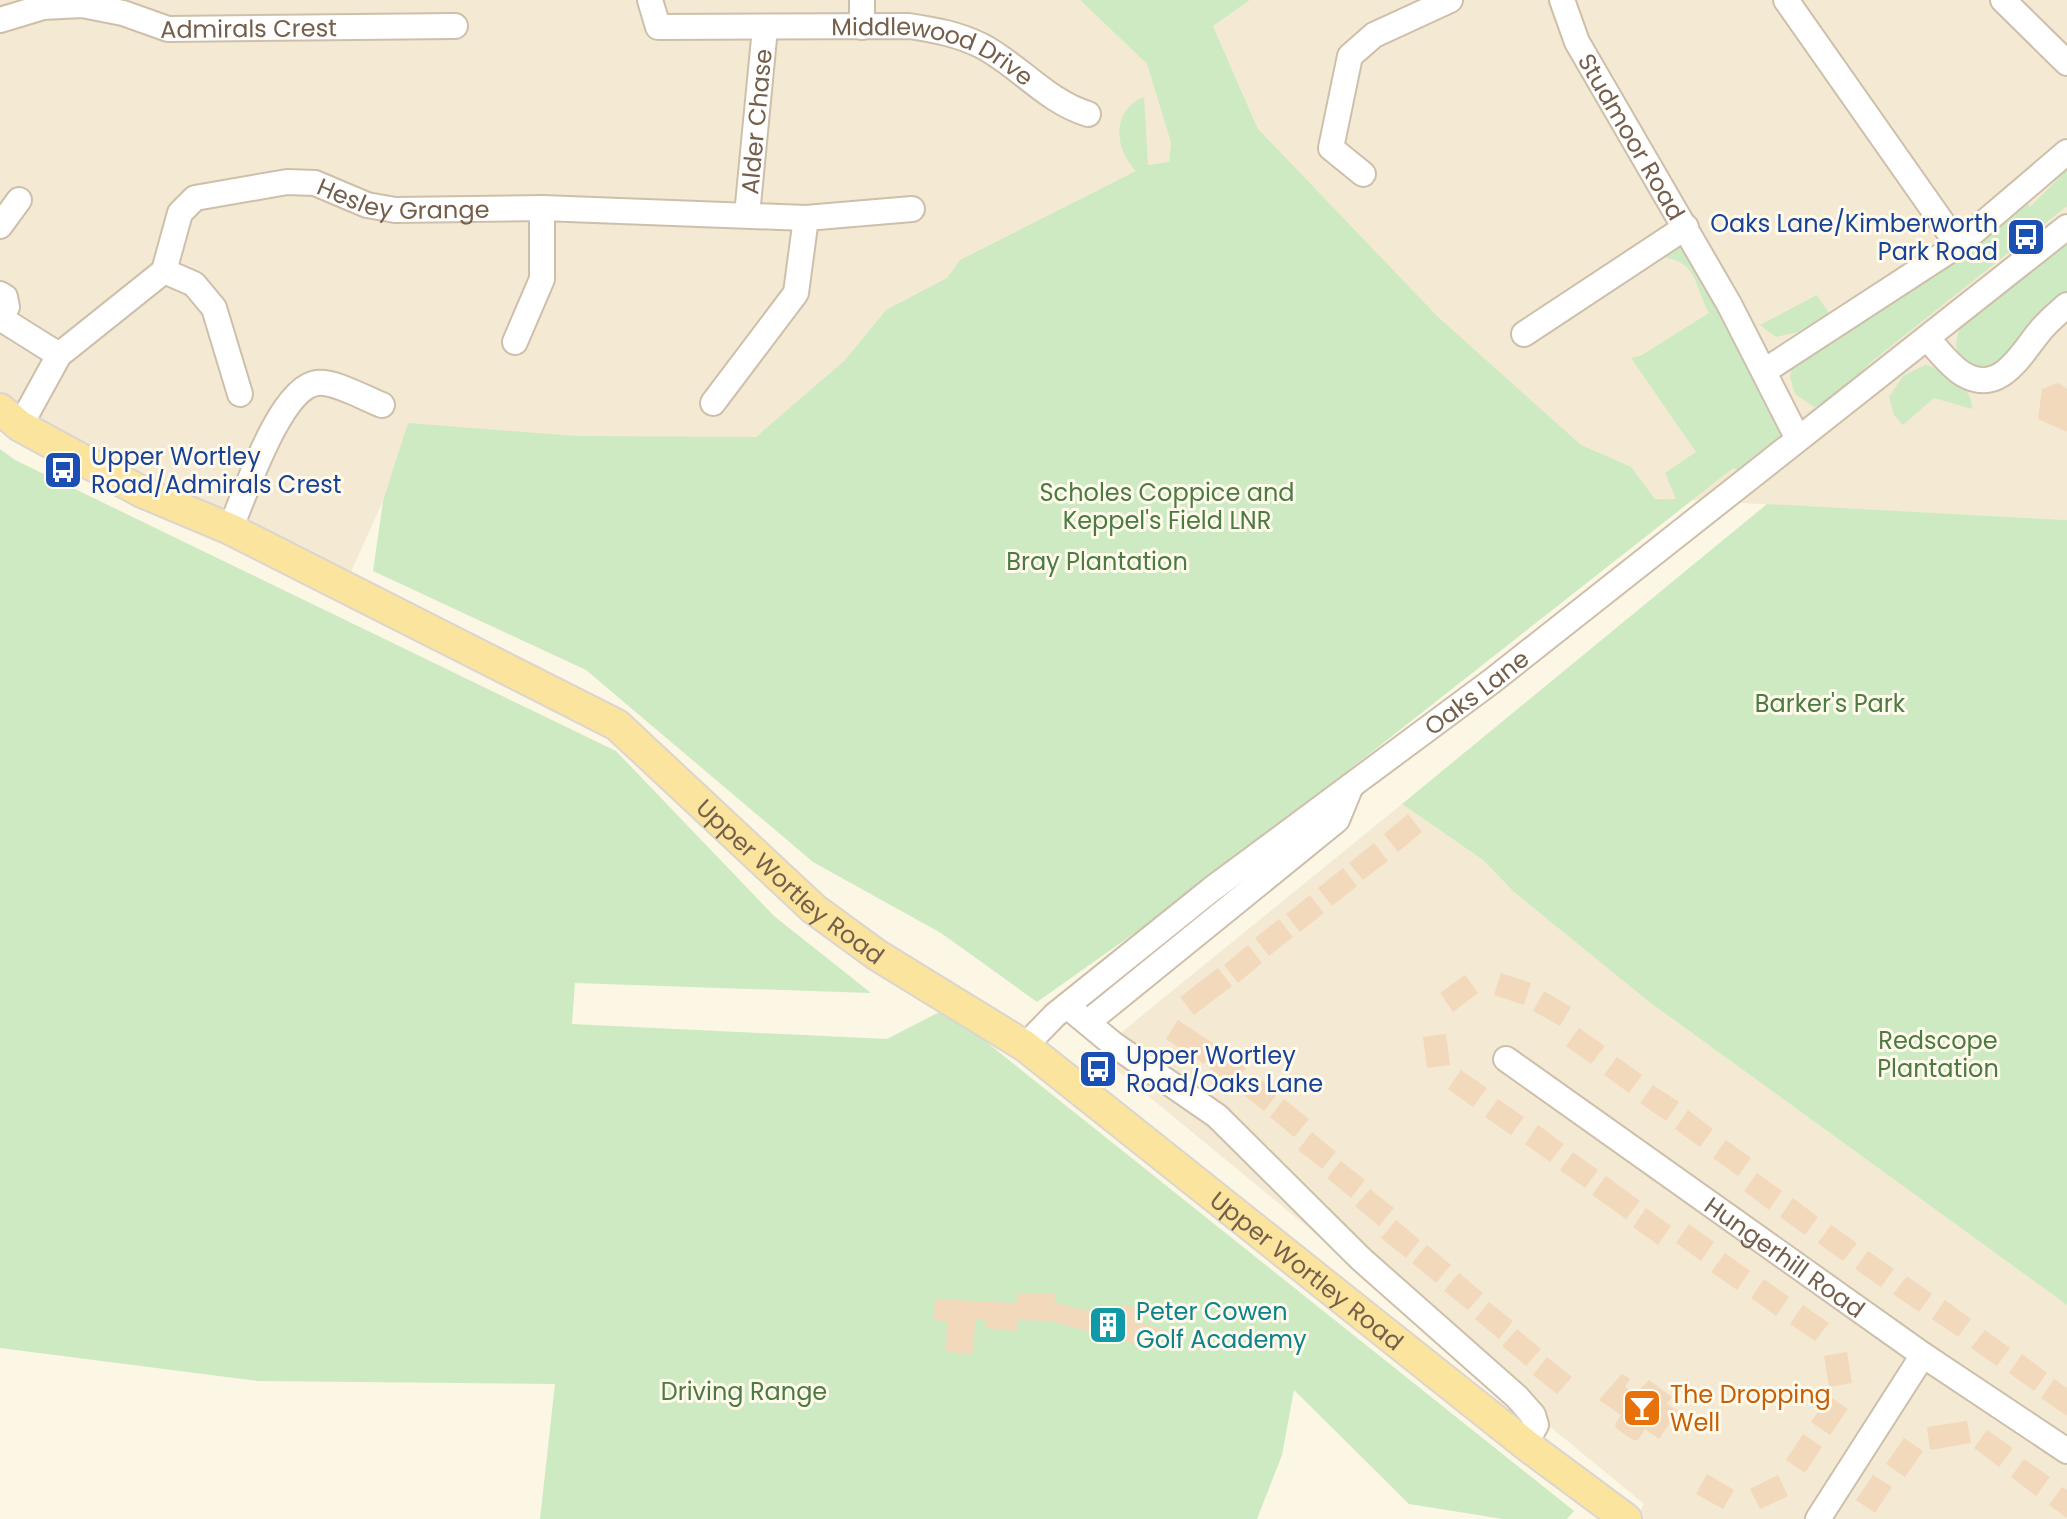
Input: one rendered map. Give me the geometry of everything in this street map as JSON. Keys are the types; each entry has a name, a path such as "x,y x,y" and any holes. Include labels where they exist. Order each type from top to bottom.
{"main road":[{"name":"Upper Wortley Road","path":"10,417 142,492 230,529 617,725 814,909 877,955 1025,1046 1613,1516"}],"street":[{"name":"Middlewood Drive","path":"650,0 655,38 765,28 909,26 947,32 984,47 1054,100 1088,114"},
{"path":"862,0 862,27"},
{"path":"1363,174 1331,148 1350,56 1374,35 1450,0"},
{"name":"Studmoor Road","path":"1562,0 1577,42 1766,370 1798,439"},
{"path":"1786,0 1958,245"},
{"path":"2003,0 2067,63"},
{"name":"Admirals Crest","path":"0,20 43,7 82,5 123,13 168,29 455,26"},
{"name":"Alder Chase","path":"747,215 765,28"},
{"path":"1766,370 1958,245 2067,152"},
{"name":"Hesley Grange","path":"164,271 180,213 186,204 195,198 287,182 315,183 367,205 395,210 542,208 806,218 912,209"},
{"path":"0,226 19,200"},
{"path":"515,342 542,279 542,208"},
{"path":"713,403 796,293 806,218"},
{"path":"1524,334 1686,227"},
{"name":"Oaks Lane","path":"1025,1046 1067,1006 1212,889 1492,681 2067,227"},
{"path":"10,417 59,355 164,271 194,284 214,308 240,394"},
{"path":"0,294 5,297 7,307 0,318 59,355"},
{"path":"1928,339 1960,373 1979,378 1998,377 2010,372 2042,328 2067,305"},
{"path":"230,529 285,405 302,387 320,382 382,405"},
{"path":"1088,1022 1337,820 1352,784"},
{"name":"Upper Wortley Road","path":"1067,1006 1113,1044 1217,1116 1361,1259 1517,1397 1533,1415 1536,1425 1525,1444"},
{"name":"Hungerhill Road","path":"1506,1059 1923,1355 2067,1451"},
{"path":"1818,1519 1923,1355"}],"shaded area":[{"path":"0,0 1080,0 1147,64 1171,143 1166,199 886,310 844,361 743,449 409,424 383,501 344,587 35,423 0,393"},
{"path":"1250,0 2067,0 2067,520 1572,494 1265,145 1213,26"},
{"path":"1402,804 1483,860 1514,892 1648,1001 2067,1305 2067,1519 1636,1519 1644,1504 1096,1053"}],"green space":[{"name":"Scholes Coppice and Keppel's Field LNR","path":"1080,0 1250,0 1213,26 1258,129 1438,317 1581,445 1631,467 1655,499 1676,499 1665,473 1696,452 1631,358 1642,355 1709,313 1687,267 1669,258 1655,256 1677,243 1687,244 1783,425 1778,439 1742,471 1733,468 1204,884 1037,1002 941,933 813,862 586,670 373,571 383,501 408,423 576,436 756,437 844,361 886,310 947,278 960,260 1136,171 1123,152 1119,131 1126,111 1144,97 1148,165 1169,162 1171,143 1147,64"},
{"path":"2067,170 2067,206 1871,362 1837,397 1814,407 1795,394 1790,377 1794,360 1960,255 2027,203 2030,207"},
{"path":"2067,238 2067,294 2025,339 1986,372 1959,355 1956,342 1962,324"},
{"path":"1817,295 1830,315 1798,332 1776,337 1760,325"},
{"path":"1925,365 1941,370 1963,386 1972,409 1934,398 1903,425 1894,415 1889,397 1903,376"},
{"name":"Driving Range","path":"0,449 15,460 616,751 774,916 871,993 575,983 572,1024 887,1039 945,1009 1574,1511 1567,1519 1503,1519 1409,1504 1294,1390 1282,1455 1257,1519 540,1519 555,1384 258,1381 0,1348"},
{"name":"Barker's Park","path":"1767,504 2067,520 2067,1305 1648,1001 1514,892 1483,860 1402,804"}],"building":[{"path":"2058,383 2067,389 2067,432 2038,419 2042,389"},
{"path":"1408,814 1422,832 1398,852 1384,834"},
{"path":"1374,843 1388,861 1363,880 1349,863"},
{"path":"1343,868 1357,886 1332,906 1318,888"},
{"path":"1310,895 1324,913 1300,932 1286,914"},
{"path":"1279,919 1293,937 1269,956 1255,938"},
{"path":"1248,945 1262,963 1238,983 1224,965"},
{"path":"1218,968 1232,986 1194,1015 1180,997"},
{"path":"1501,973 1531,983 1524,1005 1494,995"},
{"path":"1465,975 1478,993 1453,1012 1440,993"},
{"path":"1544,991 1571,1007 1560,1026 1533,1011"},
{"path":"1178,1020 1217,1046 1204,1064 1166,1039"},
{"path":"1579,1028 1605,1046 1591,1064 1566,1046"},
{"path":"1446,1034 1450,1065 1427,1068 1423,1037"},
{"path":"1222,1048 1246,1068 1232,1086 1207,1066"},
{"path":"1617,1057 1642,1075 1629,1093 1604,1075"},
{"path":"1461,1070 1487,1088 1473,1107 1448,1089"},
{"path":"1254,1074 1278,1093 1264,1111 1239,1091"},
{"path":"1653,1085 1679,1102 1666,1121 1640,1103"},
{"path":"1284,1099 1309,1119 1294,1137 1270,1117"},
{"path":"1498,1099 1524,1117 1511,1135 1485,1117"},
{"path":"1688,1110 1713,1129 1700,1147 1675,1129"},
{"path":"1538,1125 1564,1144 1550,1162 1525,1144"},
{"path":"1312,1132 1336,1152 1322,1169 1298,1150"},
{"path":"1726,1140 1751,1158 1738,1176 1713,1158"},
{"path":"1573,1152 1598,1170 1585,1188 1560,1170"},
{"path":"1341,1161 1365,1180 1351,1198 1327,1178"},
{"path":"1757,1173 1782,1191 1769,1210 1744,1191"},
{"path":"1606,1176 1640,1201 1626,1219 1592,1195"},
{"path":"1370,1189 1394,1208 1379,1226 1355,1206"},
{"path":"1793,1198 1818,1217 1805,1235 1780,1217"},
{"path":"1646,1208 1671,1226 1658,1245 1633,1227"},
{"path":"1396,1220 1420,1240 1406,1258 1381,1238"},
{"path":"1689,1224 1714,1242 1701,1261 1676,1243"},
{"path":"1831,1225 1857,1243 1843,1261 1818,1243"},
{"path":"1427,1245 1451,1265 1436,1283 1412,1263"},
{"path":"1868,1251 1894,1269 1881,1287 1855,1269"},
{"path":"1725,1253 1750,1271 1737,1290 1711,1272"},
{"path":"1459,1273 1483,1293 1468,1310 1444,1291"},
{"path":"1907,1276 1932,1294 1919,1312 1893,1294"},
{"path":"1764,1279 1789,1297 1776,1316 1751,1298"},
{"name":"Peter Cowen Golf Academy","path":"1018,1293 1056,1294 1054,1303 1121,1318 1123,1305 1143,1308 1139,1322 1163,1330 1153,1349 1050,1321 1017,1320 1017,1331 985,1328 985,1320 975,1320 973,1354 946,1352 947,1321 934,1320 935,1299 1016,1303"},
{"path":"1945,1300 1971,1319 1958,1337 1932,1319"},
{"path":"1489,1302 1513,1321 1499,1339 1475,1319"},
{"path":"1803,1305 1829,1323 1815,1341 1790,1324"},
{"path":"1517,1329 1541,1349 1526,1366 1502,1346"},
{"path":"1985,1330 2010,1348 1997,1366 1971,1348"},
{"path":"1847,1352 1852,1383 1829,1387 1824,1356"},
{"path":"2022,1354 2047,1373 2034,1391 2009,1373"},
{"path":"1547,1357 1572,1377 1557,1394 1533,1375"},
{"name":"The Dropping Well","path":"1622,1374 1630,1379 1625,1387 1635,1394 1649,1380 1672,1397 1667,1404 1678,1411 1659,1439 1645,1429 1638,1440 1633,1440 1617,1429 1615,1424 1621,1415 1599,1400"},
{"path":"2054,1379 2067,1388 2067,1416 2041,1398"},
{"path":"1829,1396 1848,1409 1830,1435 1811,1422"},
{"path":"1967,1421 1971,1443 1930,1450 1927,1427"},
{"path":"1987,1430 2013,1448 1999,1467 1974,1448"},
{"path":"1803,1434 1822,1447 1805,1473 1786,1460"},
{"path":"1904,1438 1923,1451 1905,1477 1886,1464"},
{"path":"2024,1459 2050,1477 2036,1496 2011,1477"},
{"path":"1707,1474 1734,1490 1723,1509 1696,1494"},
{"path":"1778,1475 1788,1496 1760,1509 1750,1489"},
{"path":"1873,1475 1892,1487 1875,1513 1856,1500"},
{"path":"2062,1487 2067,1490 2067,1518 2049,1505"}],"place":[{"name":"Oaks Lane/Kimberworth Park Road","path":"2026,237"},
{"name":"Upper Wortley Road/Admirals Crest","path":"63,470"},
{"name":"Upper Wortley Road/Oaks Lane","path":"1098,1069"},
{"name":"Peter Cowen Golf Academy","path":"1108,1325"},
{"name":"The Dropping Well","path":"1642,1408"}],"park label":[{"name":"Bray Plantation","path":"1097,561"},
{"name":"Redscope Plantation","path":"1938,1054"}]}
